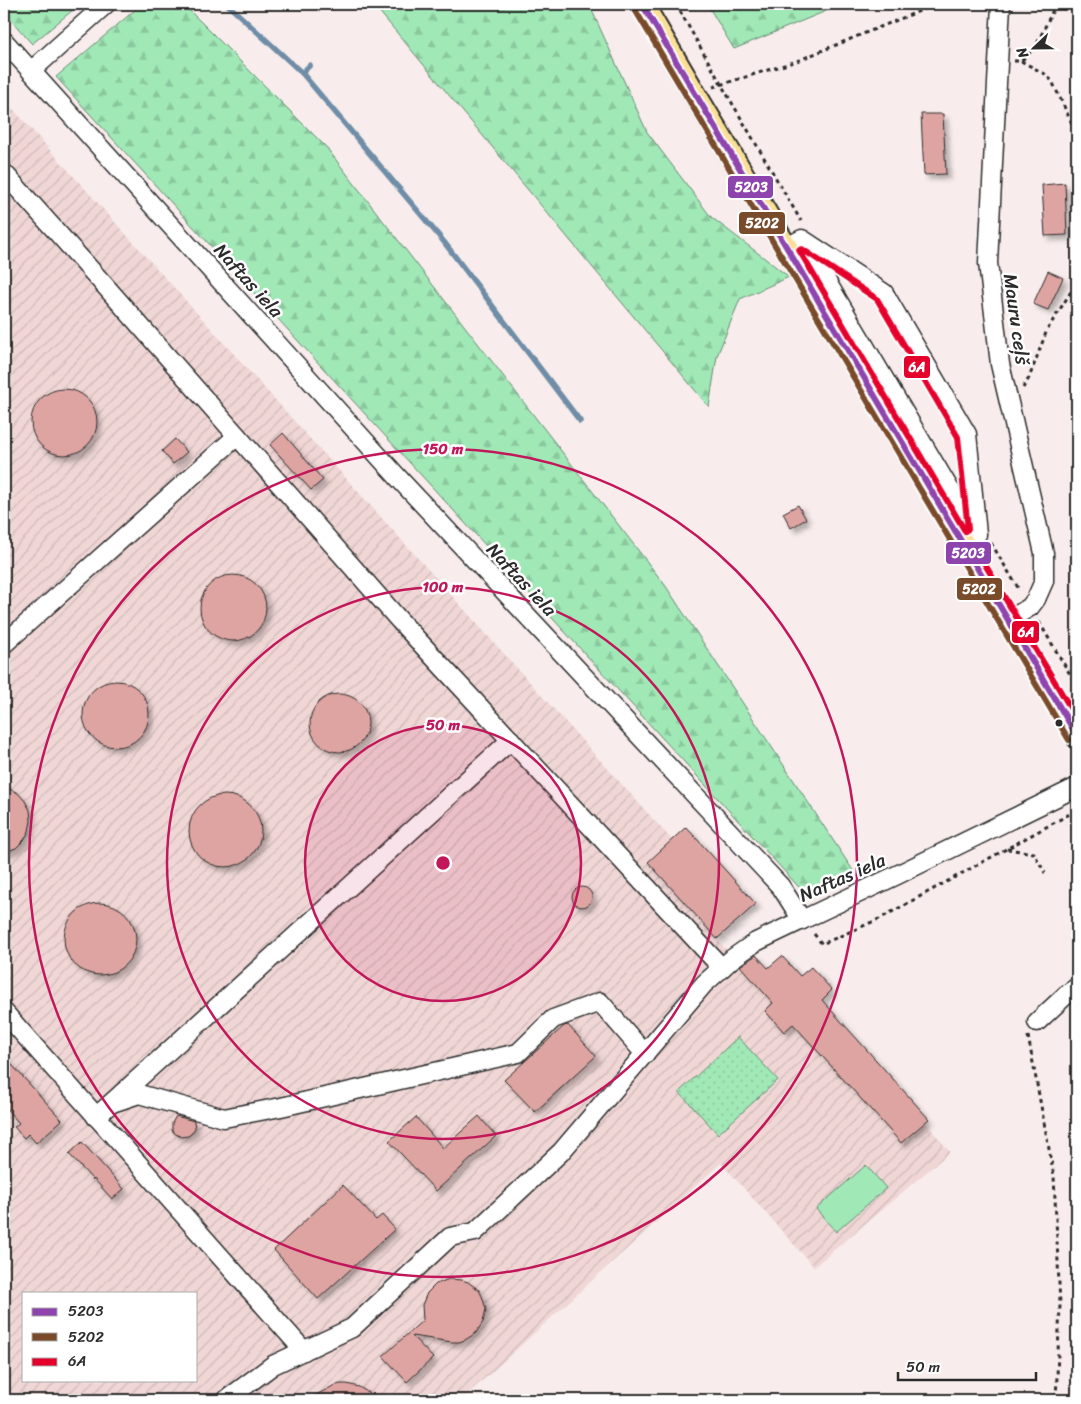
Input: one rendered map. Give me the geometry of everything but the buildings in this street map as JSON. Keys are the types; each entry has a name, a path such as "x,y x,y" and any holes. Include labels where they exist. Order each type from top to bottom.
{"main road":[{"path":"642,4 694,93 794,243 969,539 1008,621 1077,736"}],"street":[{"path":"31,71 106,4"},
{"name":"Mauru ceļš","path":"1002,4 988,263 1000,364 1044,553 1044,581 1036,599 1030,607 1008,621"},
{"name":"Naftas iela","path":"4,41 403,483 781,887 802,920 1077,786"},
{"path":"4,173 400,621 722,968"},
{"path":"794,243 884,293 967,434 969,539"},
{"path":"4,644 237,436"},
{"path":"96,1117 511,740"},
{"path":"226,1400 273,1365 352,1328 450,1237 475,1232 561,1152 704,984 733,958 756,942 802,920"},
{"path":"1037,1022 1077,987"},
{"path":"112,1103 139,1094 224,1118 281,1107 518,1053 553,1019 600,1002 645,1054"},
{"path":"4,1012 304,1351"}],"path":[{"path":"694,93 794,62 937,4"},
{"path":"1021,61 1034,48 1053,10 1059,4"},
{"path":"998,61 1021,61 1045,74 1052,81 1077,134"},
{"path":"1010,407 1029,378 1047,330 1077,282"},
{"path":"802,920 822,944 879,919 1077,810"},
{"path":"1006,849 1034,853 1045,873"},
{"path":"1037,1022 1027,1031 1054,1176 1060,1305 1056,1400"}],"shaded area":[{"path":"4,99 672,840 648,863 740,966 925,1122 950,1152 814,1267 721,1163 461,1400 4,1400"}],"green space":[{"path":"4,4 80,4 32,44 4,12"},
{"path":"142,4 183,4 326,147 665,585 854,872 808,897 56,77"},
{"path":"373,4 589,4 647,132 711,217 789,277 740,299 717,356 709,407"},
{"path":"707,4 843,4 734,49"},
{"path":"738,1037 778,1080 718,1134 679,1092"},
{"path":"866,1165 886,1188 836,1232 816,1209"}],"waterway":[{"path":"227,4 302,73 444,242 580,421"},
{"path":"302,73 310,65"}],"transit line":[{"name":"5203","path":"642,4 1077,736"},
{"name":"5202","path":"634,8 1069,740"},
{"name":"6A","path":"802,249 877,299 958,437 968,529 965,531 799,250 802,249"},
{"name":"6A","path":"974,546 1077,719"}]}
